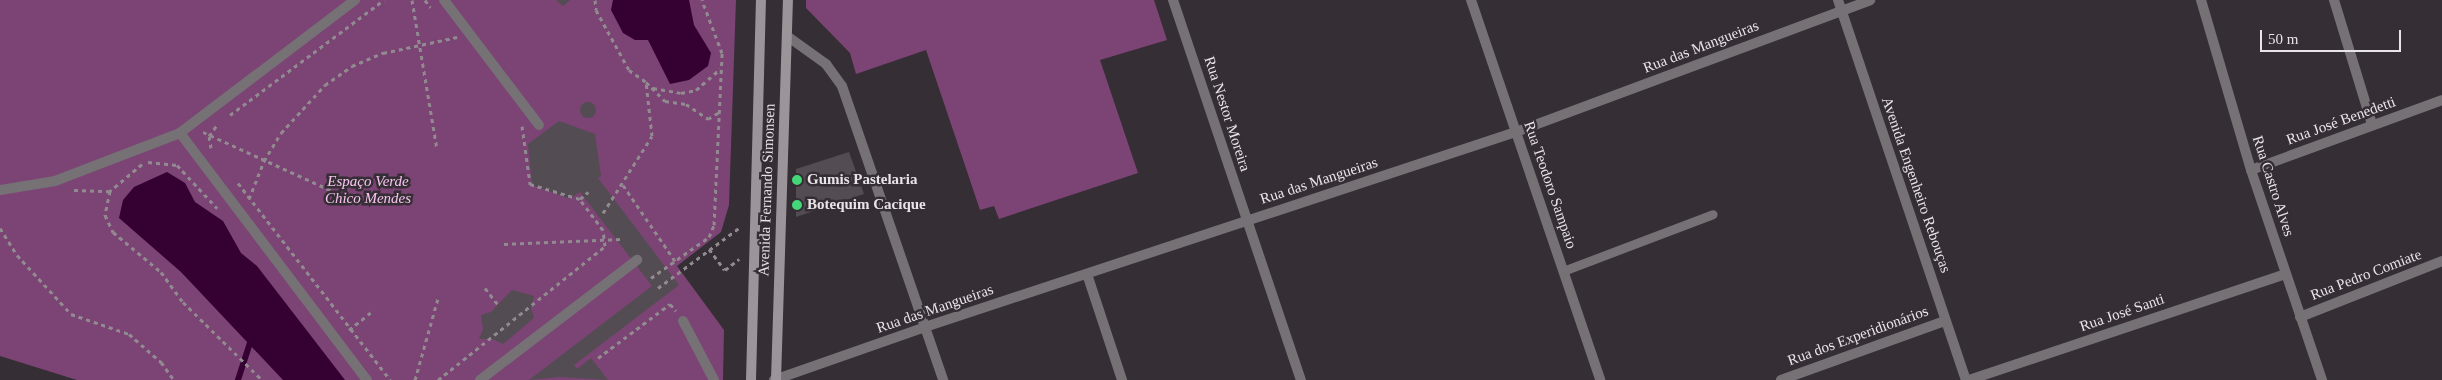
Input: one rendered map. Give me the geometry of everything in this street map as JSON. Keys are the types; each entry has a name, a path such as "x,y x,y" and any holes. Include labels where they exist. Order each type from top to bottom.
{"main road":[{"name":"Avenida Fernando Simonsen","path":"751,380 761,0"},
{"name":"Avenida Fernando Simonsen","path":"776,380 788,0"}],"street":[{"path":"0,190 24,188 64,178 180,133 355,0"},
{"path":"444,0 539,125"},
{"name":"Rua Nestor Moreira","path":"1173,0 1301,380"},
{"name":"Rua Teodoro Sampaio","path":"1471,0 1600,380"},
{"name":"Rua das Mangueiras","path":"776,380 924,327 1516,132 1840,5 1870,0"},
{"name":"Rua Castro Alves","path":"2201,0 2251,170 2322,380"},
{"path":"2334,0 2372,124"},
{"name":"Avenida Engenheiro Rebouças","path":"1840,5 1945,320 1968,380"},
{"path":"787,36 826,64 842,86 943,380"},
{"name":"Rua José Benedetti","path":"2251,170 2372,124 2442,100"},
{"path":"180,133 367,380"},
{"path":"480,380 637,260"},
{"name":"Rua Pedro Comiate","path":"2300,317 2442,261"},
{"path":"1087,274 1122,380"},
{"name":"Rua José Santi","path":"1968,380 2286,274"},
{"name":"Rua dos Experidionários","path":"1781,380 1945,320"},
{"path":"683,322 714,380"}],"lane":[{"path":"1563,271 1713,214"}],"path":[{"path":"216,155 211,148 209,136 216,126 384,0"},
{"path":"412,0 437,148"},
{"path":"595,0 596,10 629,70 653,88 665,101 686,104 708,119 718,113"},
{"path":"651,278 709,237 714,225 722,53 702,0"},
{"path":"246,202 250,198 264,161 291,120 325,85 367,59 419,44 460,36"},
{"path":"653,88 681,93 696,90 721,69"},
{"path":"604,213 652,136 646,82"},
{"path":"438,380 599,252 606,239 603,230 580,199 530,184 522,126 526,122"},
{"path":"204,133 361,204"},
{"path":"221,212 177,165 155,161 143,163 124,176 110,191 105,204 105,214 120,240 161,272 201,320 262,380"},
{"path":"233,176 390,380"},
{"path":"623,185 675,261"},
{"path":"580,199 588,192"},
{"path":"658,288 742,226 755,226"},
{"path":"0,228 17,255 71,314 129,334 161,362 174,380"},
{"path":"504,244 622,239"},
{"path":"709,250 724,270 742,258"},
{"path":"485,288 499,306"},
{"path":"416,380 438,298"},
{"path":"598,358 670,304"},
{"path":"346,332 374,310"}],"green space":[{"name":"Espaço Verde Chico Mendes","path":"0,0 736,0 729,205 721,232 677,266 724,330 723,380 77,380 0,356"},
{"path":"806,0 1154,0 1167,40 1100,60 1138,173 999,219 994,206 980,210 926,50 856,74 850,53 806,8"}],"shaded area":[{"path":"613,0 689,0 694,25 711,53 708,66 689,80 670,84 648,40 635,40 623,33 611,10"},
{"path":"167,172 185,183 195,202 223,221 241,253 257,266 345,380 283,380 181,272 119,218 123,200 134,187"}],"building":[{"path":"556,0 570,0 563,6"},
{"path":"585,102 591,102 596,107 594,116 585,118 580,113 580,107"},
{"path":"559,121 595,134 601,176 598,178 679,285 574,365 577,369 591,358 608,380 559,377 529,380 652,286 580,192 570,199 532,185 528,144"},
{"path":"849,152 864,194 796,217 796,169"},
{"path":"512,290 534,296 531,308 534,318 503,344 492,339 479,339 483,329 481,315 491,312"}],"waterway":[{"path":"238,380 250,343"}],"place":[{"name":"Gumis Pastelaria","path":"797,180"},
{"name":"Botequim Cacique","path":"797,205"}]}
